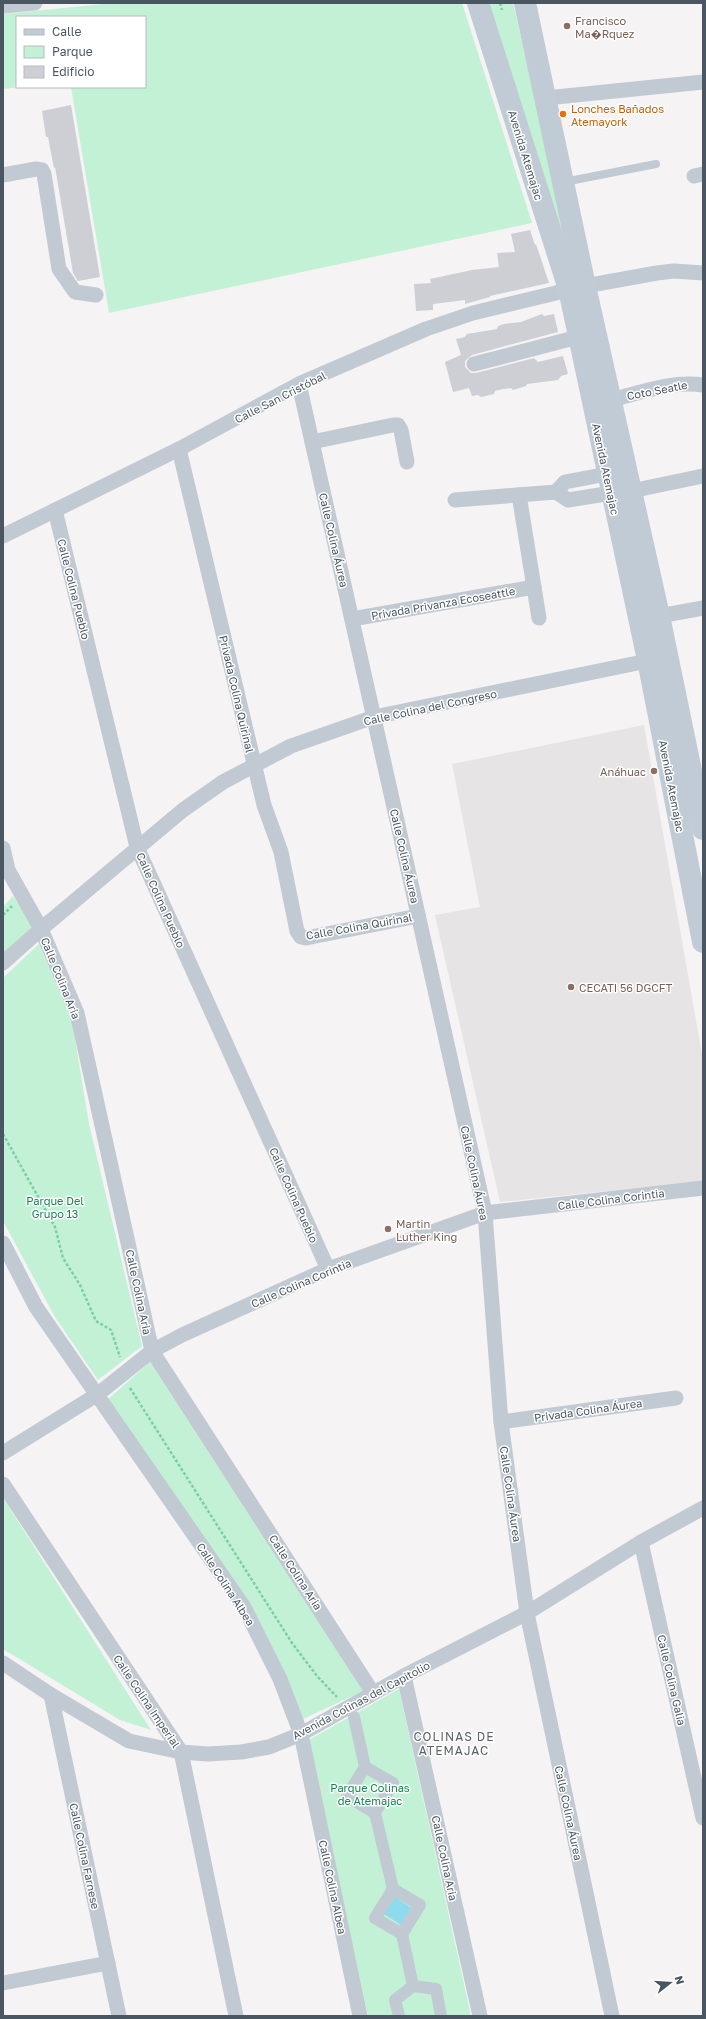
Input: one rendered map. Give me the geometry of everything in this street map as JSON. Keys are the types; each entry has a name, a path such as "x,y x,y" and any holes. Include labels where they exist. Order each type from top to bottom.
{"main road":[{"name":"Avenida Atemajac","path":"478,3 577,287 611,400 617,486 659,616 658,658 703,942"},
{"name":"Avenida Atemajac","path":"525,3 563,182 577,287 578,337 617,486 658,658 703,828"}],"street":[{"path":"3,6 35,3"},
{"path":"546,98 703,82"},
{"path":"3,175 36,169 42,170 44,174 59,269 75,292 96,295"},
{"name":"Calle San Cristóbal","path":"3,536 179,449 299,384 426,329 466,315 577,287 657,272 674,271 703,273"},
{"path":"474,364 578,337"},
{"name":"Coto Seatle","path":"611,400 659,388 695,383 703,385"},
{"name":"Calle Colina Áurea","path":"299,384 485,1213 501,1422 527,1613 612,2016"},
{"path":"312,442 393,425 398,426 401,430 407,462"},
{"name":"Privada Colina Quirinal","path":"179,449 254,765 264,805 281,852 297,931 300,937"},
{"path":"455,500 556,492 565,482 617,486 703,476"},
{"path":"519,495 539,618"},
{"name":"Calle Colina Pueblo","path":"55,510 137,847 328,1269"},
{"name":"Privada Privanza Ecoseattle","path":"352,619 534,587"},
{"path":"659,616 703,608"},
{"name":"Calle Colina del Congreso","path":"3,964 41,929 183,810 223,782 292,746 374,717 658,658"},
{"name":"Calle Colina Aria","path":"3,848 8,870 41,929 77,1013 152,1352 373,1693"},
{"name":"Calle Colina Quirinal","path":"300,937 306,938 418,916"},
{"name":"Calle Colina Corintia","path":"3,1453 98,1394 152,1352 182,1335 328,1269 485,1213 703,1188"},
{"name":"Calle Colina Albea","path":"3,1243 36,1306 244,1607 280,1679 300,1734 360,2016"},
{"name":"Privada Colina Áurea","path":"501,1422 676,1398"},
{"name":"Calle Colina Imperial","path":"3,1484 181,1752 236,2016"},
{"name":"Avenida Colinas del Capitolio","path":"3,1663 51,1695 129,1741 181,1752 208,1754 241,1752 269,1747 300,1734 404,1676 527,1613 641,1542 703,1508"},
{"name":"Calle Colina Galia","path":"641,1542 703,1818"},
{"name":"Calle Colina Aria","path":"404,1676 480,2016"},
{"name":"Calle Colina Farnese","path":"51,1695 119,2016"},
{"path":"354,1717 365,1766 348,1796 375,1812"},
{"path":"365,1766 393,1783 375,1812 393,1889 375,1918 402,1934"},
{"path":"393,1889 420,1905 402,1934 414,1986"},
{"path":"3,1983 108,1963"},
{"path":"399,2016 395,2000 414,1986 436,1990 441,2016"}],"lane":[{"path":"563,182 656,164"}],"path":[{"path":"3,1134 55,1227 63,1258 80,1285 96,1321 111,1330 122,1361 127,1382 292,1644 317,1676 342,1702"}],"shaded area":[{"name":"CECATI 56 DGCFT","path":"644,725 703,1060 703,1181 500,1202 435,915 480,907 452,764"}],"green space":[{"path":"115,3 462,3 532,223 109,313 71,88 146,88 146,16 16,16 16,88 3,89 3,14"},
{"path":"480,3 513,3 577,278"},
{"path":"13,896 33,926 3,954 3,907"},
{"name":"Parque Del Grupo 13","path":"39,944 72,1021 89,1124 142,1346 98,1380 55,1317 3,1221 3,978"},
{"path":"150,1362 363,1691 303,1719 281,1669 106,1401"},
{"path":"3,1498 151,1730 120,1720 3,1649"},
{"name":"Parque Colinas de Atemajac","path":"399,1689 471,2016 368,2016 307,1741"}],"water":[{"path":"395,1897 412,1908 401,1925 384,1914"}],"building":[{"path":"71,105 100,277 78,281 73,273 55,167 54,168 48,137 46,137 42,111"},
{"path":"530,230 549,283 490,296 465,304 465,300 433,304 433,310 416,311 414,284 431,283 430,279 472,270 499,267 497,253 515,252 511,234"},
{"path":"542,314 544,316 554,314 558,332 472,355 465,361 465,367 471,373 476,373 534,358 538,362 563,356 568,374 561,376 558,380 527,384 526,386 513,390 511,388 503,389 495,391 494,394 481,397 478,395 472,396 469,388 453,392 445,362 461,355 456,339 465,337 467,334 497,329 498,326 504,324 521,322"}],"place":[{"name":"Francisco Ma�Rquez","path":"567,26"},
{"name":"Lonches Bañados Atemayork","path":"563,114"},
{"name":"Anáhuac","path":"654,771"},
{"name":"CECATI 56 DGCFT","path":"571,987"},
{"name":"Martin Luther King","path":"388,1229"}],"district":[{"name":"COLINAS DE ATEMAJAC","path":"454,1743"}]}
